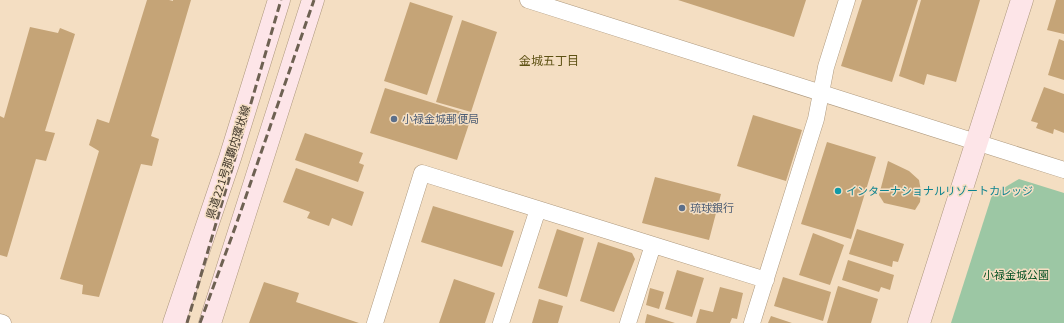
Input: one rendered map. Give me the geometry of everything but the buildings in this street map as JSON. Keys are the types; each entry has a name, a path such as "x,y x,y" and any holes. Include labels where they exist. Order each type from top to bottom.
{"main road":[{"name":"県道221号那覇内環状線","path":"174,323 230,158 278,0"},
{"path":"210,323 313,0"},
{"path":"919,323 1022,0"}],"street":[{"path":"528,0 1064,170"},
{"path":"752,323 816,118 826,67 847,0"},
{"path":"375,323 422,173 766,280"},
{"path":"502,323 538,209"},
{"path":"628,323 653,245"}],"green space":[{"name":"小禄金城公園","path":"1019,179 1064,193 1064,323 951,323 992,195"}],"railway":[{"path":"187,323 281,0"},
{"path":"200,323 236,225 314,0"}],"place":[{"name":"小禄金城郵便局","path":"394,119"},
{"name":"インターナショナルリゾートカレッジ","path":"838,191"},
{"name":"琉球銀行","path":"682,208"}],"district":[{"name":"金城五丁目","path":"549,60"}]}
